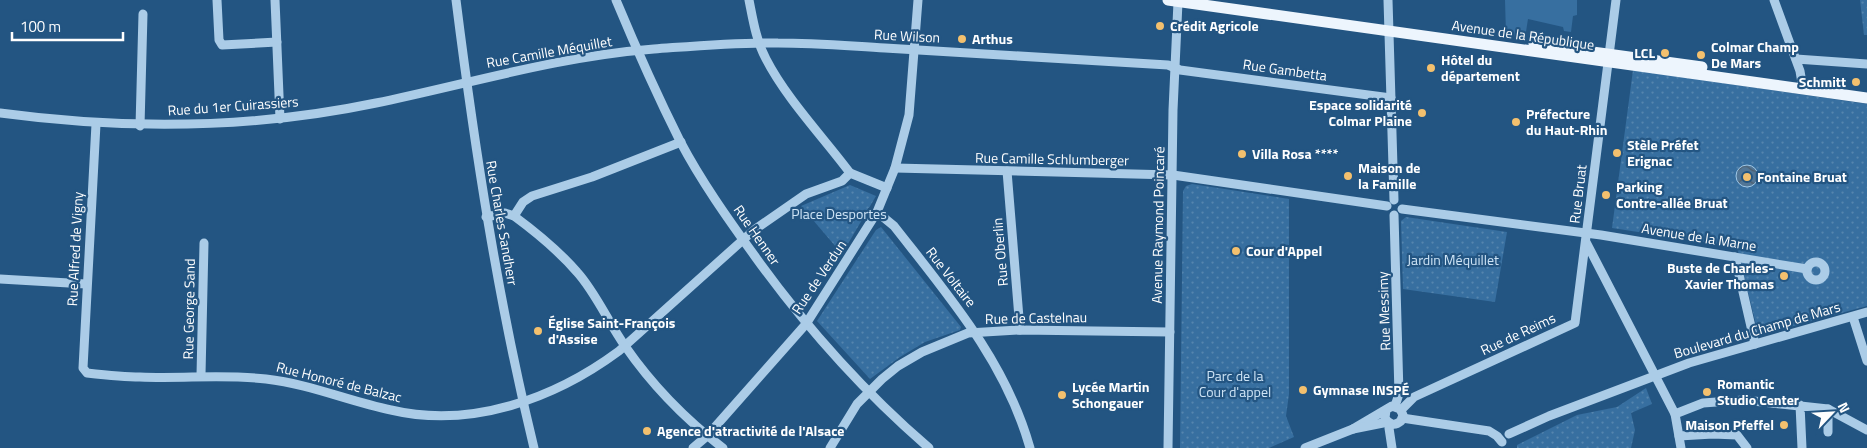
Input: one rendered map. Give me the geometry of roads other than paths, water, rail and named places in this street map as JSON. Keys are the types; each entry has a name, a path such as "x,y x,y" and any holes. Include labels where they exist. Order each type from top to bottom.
{"main road":[{"name":"Avenue de la République","path":"1208,0 1609,58 1867,92"},
{"name":"Avenue de la République","path":"1182,1 1389,27"},
{"name":"Avenue de la République","path":"1803,85 1867,98"}],"street":[{"path":"217,0 219,40 222,45 277,42"},
{"path":"275,0 280,119"},
{"name":"Rue Charles Sandherr","path":"456,0 486,217 534,448"},
{"name":"Rue Henner","path":"616,0 637,51 681,142 743,240 806,324 868,392 929,448"},
{"path":"749,0 760,44 766,59 790,96 850,173 887,188"},
{"name":"Rue de Verdun","path":"693,448 707,436 806,324 877,212 895,168 908,115 918,0"},
{"path":"1388,0 1391,98 1390,213 1398,212 1586,238"},
{"name":"Rue Bruat","path":"1616,0 1586,238 1676,414 1681,448"},
{"path":"1774,0 1796,59 1803,85"},
{"name":"Avenue Raymond Poincaré","path":"1168,448 1175,67 1182,1"},
{"path":"140,126 143,14"},
{"name":"Rue Wilson","path":"637,51 777,42 1175,67"},
{"name":"Rue Camille Méquillet","path":"466,81 552,64 637,51"},
{"path":"1796,59 1867,64"},
{"name":"Rue Gambetta","path":"1175,67 1391,98"},
{"name":"Rue du 1er Cuirassiers","path":"0,113 96,124 140,126 211,124 280,119 375,103 466,81"},
{"name":"Rue Alfred de Vigny","path":"87,373 83,368 86,284 96,124"},
{"path":"514,216 523,202 532,196 592,177 681,142"},
{"name":"Rue Camille Schlumberger","path":"895,168 1173,175 1391,203"},
{"name":"Rue Oberlin","path":"1007,171 1020,330"},
{"path":"743,240 798,199 820,188 842,181 850,173"},
{"path":"1391,203 1400,203 1398,212"},
{"name":"Rue Voltaire","path":"877,212 894,226 977,333 1004,382 1030,448"},
{"name":"Rue Messimy","path":"1398,212 1399,411"},
{"path":"486,217 505,213 514,216 544,238 579,274 625,346 666,397 707,436 723,448"},
{"name":"Avenue de la Marne","path":"1586,238 1736,257 1807,269"},
{"name":"Rue de Reims","path":"1399,411 1414,397 1575,323 1586,238"},
{"name":"Rue Honoré de Balzac","path":"87,373 142,378 201,375 235,376 298,384 328,391 392,411 429,416 492,411 562,387 596,368 625,346 743,240"},
{"name":"Rue George Sand","path":"201,375 204,243"},
{"path":"1736,257 1754,344"},
{"path":"0,279 86,284"},
{"name":"Boulevard du Champ de Mars","path":"1500,442 1502,431 1509,434 1541,419 1655,375 1754,344 1867,312"},
{"path":"1853,317 1867,361"},
{"name":"Rue de Castelnau","path":"830,448 844,424 868,392 898,366 922,352 968,333 1020,330 1170,332"},
{"path":"1676,414 1704,403 1722,400 1800,404 1828,409 1867,430"},
{"path":"1800,404 1802,448"},
{"path":"1828,409 1828,432"},
{"path":"1386,410 1384,415 1389,423 1392,448"},
{"path":"1306,448 1352,429 1386,410 1399,411 1489,431 1500,442"},
{"path":"1352,429 1398,423 1399,411"},
{"path":"1680,436 1713,434 1737,436 1747,448"}],"water":[{"name":"Fontaine Bruat","path":"1747,165 1755,168 1758,176 1755,184 1747,187 1739,184 1736,176 1739,168"}],"place":[{"name":"Crédit Agricole","path":"1160,26"},
{"name":"Arthus","path":"962,39"},
{"name":"LCL","path":"1665,53"},
{"name":"Colmar Champ De Mars","path":"1701,55"},
{"name":"Hôtel du département","path":"1431,68"},
{"name":"Schmitt","path":"1856,82"},
{"name":"Espace solidarité Colmar Plaine","path":"1422,113"},
{"name":"Préfecture du Haut-Rhin","path":"1516,122"},
{"name":"Stèle Préfet Erignac","path":"1617,153"},
{"name":"Villa Rosa ****","path":"1242,154"},
{"name":"Maison de la Famille","path":"1348,176"},
{"name":"Fontaine Bruat","path":"1747,177"},
{"name":"Parking Contre-allée Bruat","path":"1606,195"},
{"name":"Cour d'Appel","path":"1236,251"},
{"name":"Buste de Charles- Xavier Thomas","path":"1784,276"},
{"name":"Église Saint-François d'Assise","path":"538,331"},
{"name":"Gymnase INSPÉ","path":"1303,390"},
{"name":"Romantic Studio Center","path":"1707,392"},
{"name":"Lycée Martin Schongauer","path":"1062,395"},
{"name":"Maison Pfeffel","path":"1784,425"},
{"name":"Agence d'atractivité de l'Alsace","path":"647,431"}],"park label":[{"name":"Place Desportes","path":"839,214"},
{"name":"Jardin Méquillet","path":"1453,260"},
{"name":"Parc de la Cour d'appel","path":"1235,384"}]}
